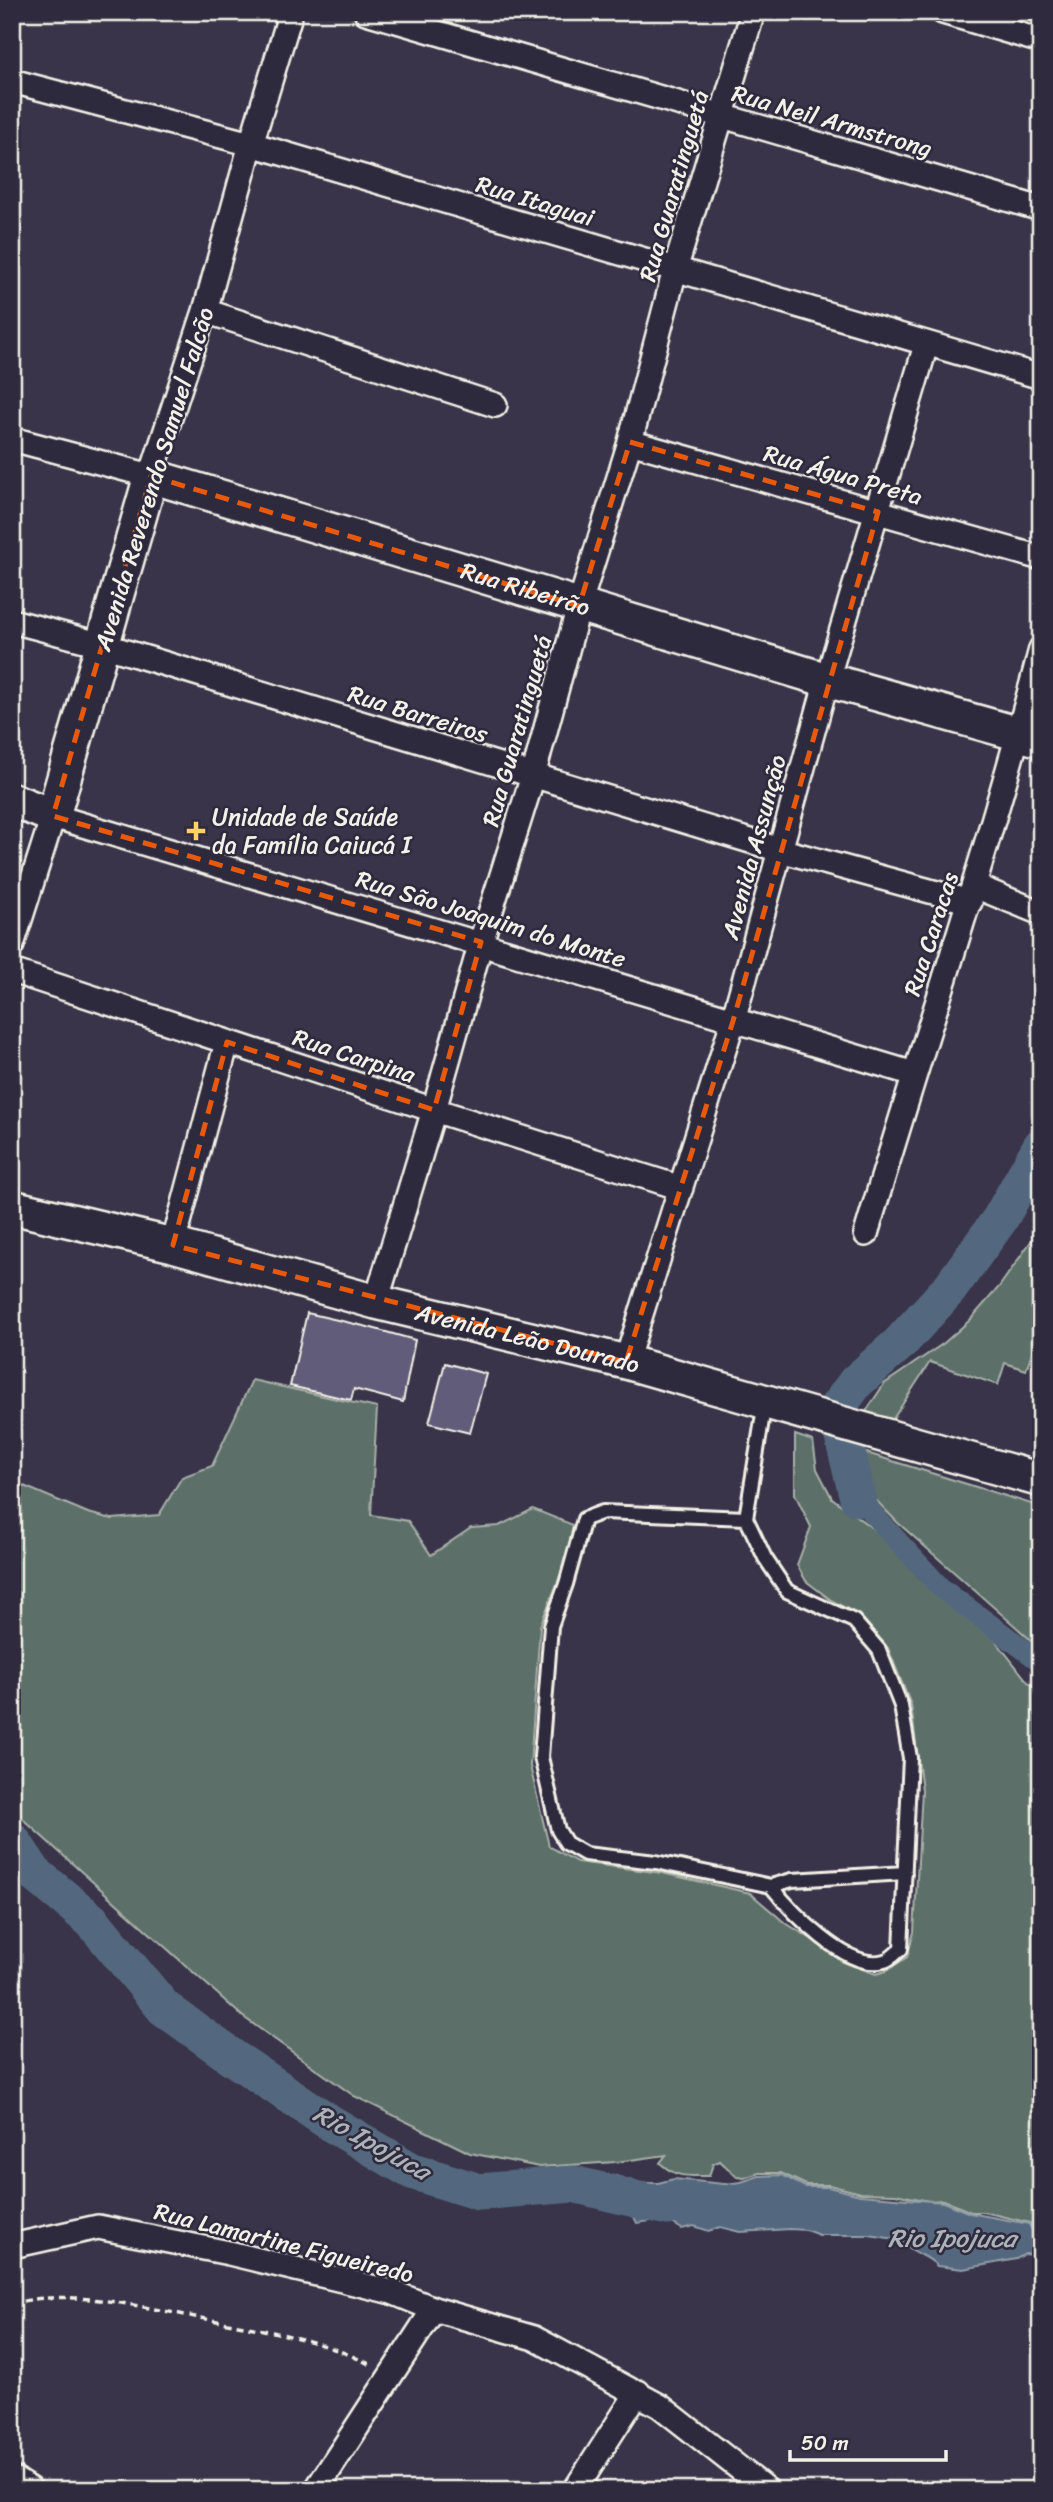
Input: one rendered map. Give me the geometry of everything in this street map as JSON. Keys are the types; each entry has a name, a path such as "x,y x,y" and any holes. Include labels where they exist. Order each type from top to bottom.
{"main road":[{"name":"Rua Ribeirão","path":"151,477 827,680 1030,737"},
{"name":"Avenida Reverendo Samuel Falcão","path":"53,816 151,477"},
{"path":"12,800 53,816"},
{"name":"Avenida Leão Dourado","path":"12,1207 173,1245 376,1302 626,1362 1041,1480"}],"street":[{"name":"Avenida Reverendo Samuel Falcão","path":"151,477 205,311 291,12"},
{"name":"Rua Neil Armstrong","path":"366,12 1041,209"},
{"name":"Rua Guaratinguetá","path":"376,1302 481,942 533,776 579,606 630,442 676,270 753,12"},
{"path":"943,12 1041,41"},
{"name":"Rua Itaguai","path":"12,81 251,144 1041,377"},
{"path":"205,311 495,405"},
{"name":"Avenida Assunção","path":"626,1362 733,1021 827,680 926,345"},
{"name":"Rua Ribeirão","path":"12,439 151,477"},
{"name":"Rua Água Preta","path":"630,442 1041,558"},
{"name":"Rua Barreiros","path":"12,621 780,850 973,894 1041,913"},
{"name":"Rua Caracas","path":"866,1234 914,1074 973,894 1030,737 1041,649"},
{"name":"Avenida Reverendo Samuel Falcão","path":"12,945 53,816"},
{"name":"Rua São Joaquim do Monte","path":"53,816 481,942 914,1074"},
{"name":"Rua Carpina","path":"12,971 681,1188"},
{"path":"173,1245 227,1042"},
{"name":"Rua Lamartine Figueiredo","path":"22,2243 98,2227 229,2253 392,2292 434,2309 534,2338 638,2392 684,2424 767,2490"},
{"path":"316,2490 434,2309"},
{"path":"575,2490 638,2392"},
{"path":"12,2478 31,2490"}],"lane":[{"path":"765,1402 746,1518 765,1558 787,1591 854,1622 879,1650 901,1706 910,1758 901,1949 886,1961 870,1963 844,1952 791,1910 771,1886"},
{"path":"746,1518 603,1512 584,1519 551,1626 541,1757 558,1830 566,1843 585,1854 656,1863 771,1886 792,1880 905,1873"}],"path":[{"path":"12,2305 46,2297 92,2300 226,2323 290,2336 346,2353 392,2376"}],"highlighted area":[{"path":"630,442 878,512 733,1021 626,1362 173,1245 227,1042 434,1110 481,942 53,816 151,476 579,606"}],"green space":[{"path":"1041,1227 1041,1325 1026,1370 1005,1363 998,1385 930,1362 889,1425 861,1419 884,1384 944,1343 970,1320 999,1287"},
{"path":"252,1380 377,1408 371,1515 408,1521 431,1555 471,1528 499,1526 533,1509 573,1525 566,1562 540,1626 530,1766 549,1846 577,1862 662,1873 750,1893 784,1922 843,1962 876,1974 886,1971 907,1957 914,1932 922,1790 911,1705 888,1648 860,1616 831,1600 806,1581 797,1565 811,1527 795,1494 795,1435 813,1441 817,1469 832,1498 904,1552 928,1582 962,1607 995,1640 1028,1682 1041,1691 1041,2228 1034,2232 1030,2223 984,2212 971,2212 943,2200 929,2201 895,2194 861,2193 829,2185 806,2185 781,2173 737,2177 720,2161 713,2164 709,2176 694,2176 677,2174 666,2168 660,2163 666,2155 616,2162 539,2167 470,2153 354,2096 242,2016 26,1822 12,1804 12,1481 88,1513 112,1519 159,1515 182,1477 212,1466"},
{"path":"860,1451 1041,1507 1041,1649 897,1522 868,1492"}],"water":[{"name":"Rio Ipojuca","path":"782,2175 805,2187 828,2187 860,2195 943,2202 970,2213 1029,2224 1033,2233 1041,2230 1041,2259 1036,2255 1025,2254 1016,2259 963,2269 937,2266 902,2240 869,2235 819,2235 806,2230 790,2229 740,2232 720,2227 709,2231 694,2226 682,2229 665,2219 637,2223 632,2213 624,2207 616,2176 638,2183 658,2183 674,2179 724,2184 759,2176"}],"building":[{"path":"307,1313 415,1340 403,1402 354,1389 351,1400 290,1386"},
{"path":"445,1363 486,1374 470,1433 429,1423"}],"waterway":[{"path":"858,1498 836,1409 856,1382 900,1343 950,1288 1000,1219 1041,1146"},
{"path":"858,1498 942,1589 1041,1662"},
{"name":"Rio Ipojuca","path":"12,1840 34,1873 92,1921 164,2008 332,2124 412,2171 479,2192 573,2184 668,2207"}],"place":[{"name":"Unidade de Saúde da Família Caiucá I","path":"196,831"}]}
